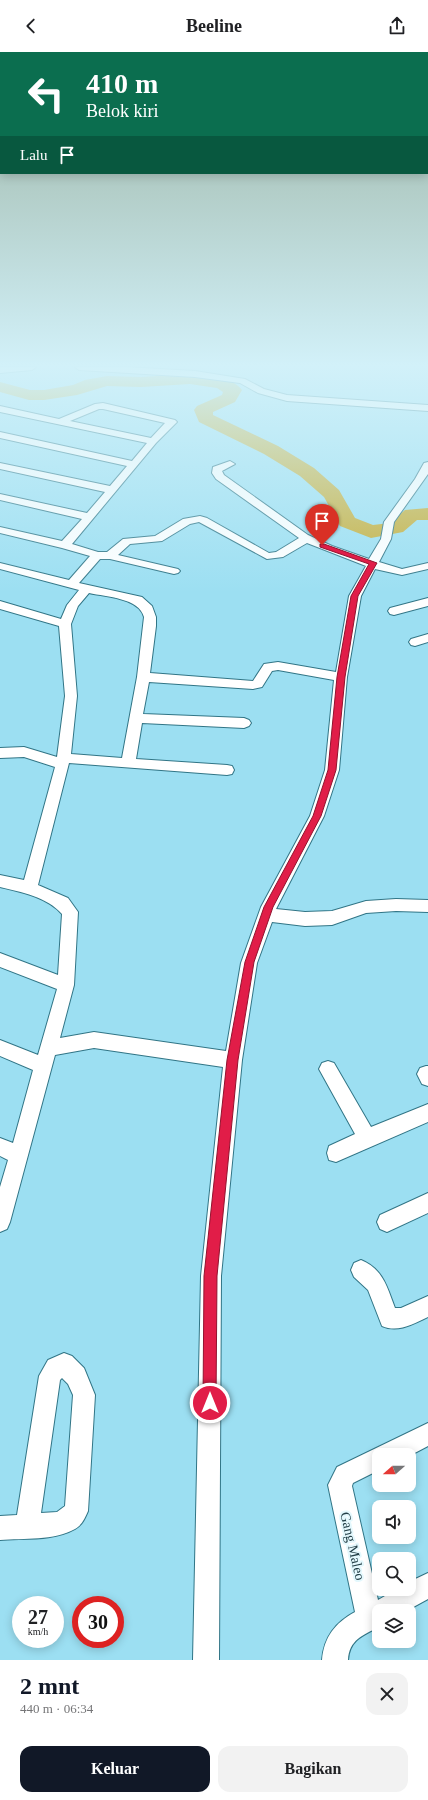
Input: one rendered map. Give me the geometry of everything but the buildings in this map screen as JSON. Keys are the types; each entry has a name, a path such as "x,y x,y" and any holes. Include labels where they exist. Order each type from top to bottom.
{"street":[{"path":"31,442 134,465"},
{"path":"65,545 152,442"},
{"path":"230,464 217,469 217,473 220,477 257,506 306,538 332,550 393,571 402,572 428,566"},
{"path":"206,1660 211,1276 233,1060 250,962 266,915 292,861 317,816 332,770 341,677 355,596 386,539 390,522 420,480 428,465"},
{"path":"0,466 112,490"},
{"path":"0,497 89,517"},
{"path":"110,556 127,541 158,539 187,521 196,519 203,520 267,556 279,554 306,538"},
{"path":"0,530 65,545 97,555 110,556 174,571"},
{"path":"72,584 97,555"},
{"path":"0,566 138,600 148,608 150,621 143,677 128,763"},
{"path":"30,888 63,761 71,696 65,624 73,605 87,588"},
{"path":"394,611 428,602"},
{"path":"0,605 65,624"},
{"path":"415,642 428,638"},
{"path":"143,677 253,685 257,684 268,666 278,666 341,677"},
{"path":"136,718 244,723"},
{"path":"0,753 27,752 40,754 63,761 128,763 227,770"},
{"path":"0,881 30,888 62,902 70,912 66,985 0,1222"},
{"path":"266,915 305,919 332,918 366,906 428,906"},
{"path":"0,960 66,985"},
{"path":"49,1048 94,1040 233,1060"},
{"path":"0,1048 44,1066"},
{"path":"328,1069 367,1138"},
{"path":"336,1153 367,1138 428,1113"},
{"path":"0,1147 19,1155"},
{"path":"387,1222 428,1203"},
{"path":"362,1270 376,1284 389,1319 402,1318 428,1306"},
{"path":"0,1528 57,1524 68,1520 76,1511 84,1395 76,1376 64,1364 56,1368 50,1376 27,1526"},
{"path":"400,1448 428,1434"},
{"name":"Gang Maleo","path":"372,1462 345,1476 340,1485 357,1557 373,1604"},
{"path":"395,1604 428,1585"},
{"path":"335,1660 335,1650 343,1634 372,1617"}],"waterway":[{"path":"255,442 271,450 307,472 332,494 347,522 371,532 396,528 412,514 428,514"}],"route":[{"path":"210,1403 211,1276 233,1060 250,962 269,907 317,816 332,770 341,677 355,596 373,563 337,552 322,545"}]}
